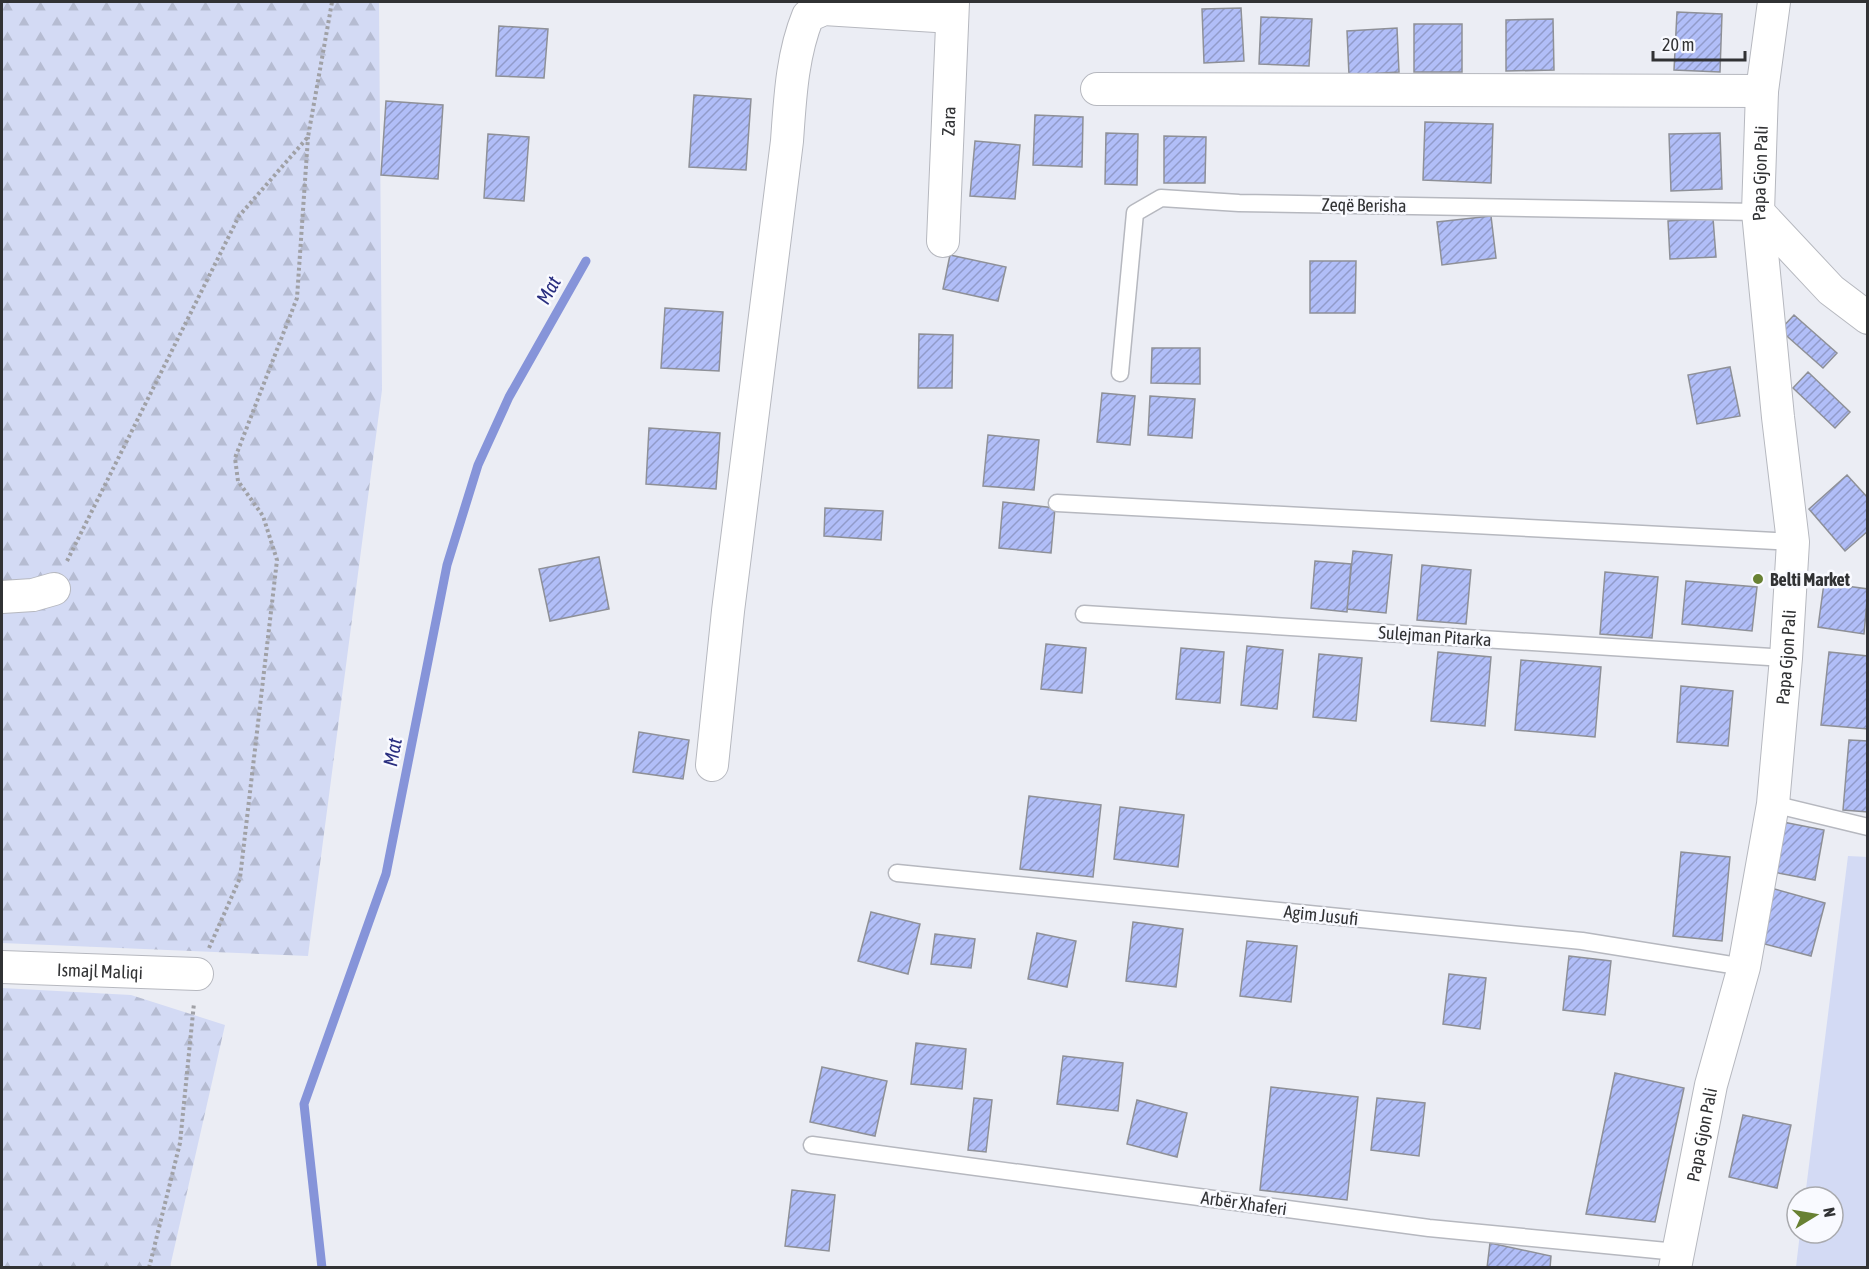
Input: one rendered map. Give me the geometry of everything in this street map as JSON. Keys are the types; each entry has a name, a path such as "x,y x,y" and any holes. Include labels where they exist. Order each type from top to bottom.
{"street":[{"name":"Papa Gjon Pali","path":"1676,1260 1711,1085 1744,967 1773,804 1786,658 1793,542 1758,212 1762,91 1774,2"},
{"path":"712,765 728,611 787,141 791,93 800,36 808,16 824,9 953,9"},
{"name":"Zara","path":"943,241 953,9"},
{"path":"1097,89 1762,91"},
{"path":"1758,212 1831,290 1868,318"},
{"path":"2,597 33,595 54,589"},
{"name":"Ismajl Maliqi","path":"2,967 197,974"}],"lane":[{"name":"Zeqë Berisha","path":"1120,373 1135,213 1161,198 1239,203 1758,212"},
{"path":"1057,503 1793,542"},
{"name":"Sulejman Pitarka","path":"1084,615 1786,658"},
{"path":"1773,804 1868,827"},
{"name":"Agim Jusufi","path":"897,873 1582,941 1744,967"},
{"name":"Arbër Xhaferi","path":"812,1145 1676,1260"}],"path":[{"path":"149,1268 180,1143 197,974 240,878 277,560 263,516 238,481 235,458 297,298 308,137 332,2"},
{"path":"54,589 239,216 308,137"}],"green space":[{"path":"2,2 379,2 382,390 308,956 2,943"},
{"path":"1848,856 1868,857 1867,1267 1796,1267 1799,1245 1845,1245 1845,1185 1807,1185"},
{"path":"2,988 131,995 225,1025 170,1267 2,1267"}],"building":[{"path":"1241,8 1244,61 1204,63 1202,9"},
{"path":"1677,12 1722,14 1720,72 1674,70"},
{"path":"1261,17 1312,19 1309,66 1259,64"},
{"path":"1553,19 1554,70 1506,71 1506,20"},
{"path":"1414,24 1462,24 1462,72 1414,72"},
{"path":"499,26 548,29 544,78 496,76"},
{"path":"1397,28 1399,72 1349,75 1347,31"},
{"path":"694,95 751,99 746,170 689,167"},
{"path":"386,101 443,105 438,179 381,175"},
{"path":"1035,115 1083,117 1082,167 1033,165"},
{"path":"1425,122 1493,124 1491,183 1423,180"},
{"path":"1106,133 1138,134 1137,185 1105,184"},
{"path":"1720,133 1722,189 1671,191 1669,134"},
{"path":"488,134 529,137 524,201 484,198"},
{"path":"1164,136 1206,137 1205,183 1164,183"},
{"path":"975,141 1020,145 1015,199 970,196"},
{"path":"1491,216 1496,258 1442,265 1437,222"},
{"path":"1713,218 1716,257 1670,259 1668,221"},
{"path":"950,255 1006,267 998,301 943,289"},
{"path":"1310,261 1356,261 1355,313 1310,313"},
{"path":"665,308 723,312 719,371 661,368"},
{"path":"1794,315 1837,353 1823,368 1780,330"},
{"path":"919,334 953,335 952,388 918,388"},
{"path":"1152,348 1200,348 1200,384 1151,383"},
{"path":"1730,367 1740,416 1697,424 1688,375"},
{"path":"1808,372 1850,412 1835,428 1793,388"},
{"path":"1102,393 1135,396 1130,445 1097,442"},
{"path":"1150,396 1195,399 1192,438 1148,435"},
{"path":"649,428 720,433 716,489 646,484"},
{"path":"988,435 1039,440 1034,490 983,486"},
{"path":"1847,475 1868,498 1868,531 1845,551 1809,509"},
{"path":"1003,502 1055,508 1051,553 999,548"},
{"path":"825,508 883,511 881,540 824,536"},
{"path":"1353,551 1392,555 1386,613 1347,609"},
{"path":"599,557 609,609 550,621 539,569"},
{"path":"1315,561 1351,564 1347,612 1311,608"},
{"path":"1422,565 1471,570 1466,624 1417,620"},
{"path":"1605,572 1658,577 1652,638 1600,634"},
{"path":"1686,581 1757,587 1752,631 1682,624"},
{"path":"1824,583 1868,589 1864,634 1818,627"},
{"path":"1046,644 1086,648 1082,693 1041,689"},
{"path":"1247,646 1283,650 1277,709 1241,705"},
{"path":"1181,648 1224,652 1220,703 1176,699"},
{"path":"1438,652 1491,657 1485,726 1431,721"},
{"path":"1829,652 1868,656 1868,729 1821,725"},
{"path":"1319,654 1362,658 1356,721 1313,717"},
{"path":"1521,660 1601,667 1595,737 1515,730"},
{"path":"1681,686 1733,691 1728,746 1677,742"},
{"path":"639,732 689,740 683,779 633,772"},
{"path":"1849,740 1868,741 1868,812 1843,810"},
{"path":"1029,796 1101,805 1093,877 1020,869"},
{"path":"1120,807 1184,815 1178,867 1114,859"},
{"path":"1783,822 1824,830 1815,880 1773,872"},
{"path":"1681,852 1730,857 1722,941 1673,936"},
{"path":"1771,888 1825,903 1811,956 1757,942"},
{"path":"871,912 920,924 908,974 858,961"},
{"path":"1133,922 1183,929 1176,987 1126,981"},
{"path":"1037,933 1076,941 1067,987 1028,979"},
{"path":"935,934 975,939 971,968 931,964"},
{"path":"1247,941 1297,946 1291,1002 1240,996"},
{"path":"1569,956 1611,961 1605,1015 1563,1010"},
{"path":"1449,974 1486,978 1480,1029 1443,1024"},
{"path":"916,1043 966,1049 962,1089 911,1084"},
{"path":"1063,1056 1123,1063 1118,1111 1057,1104"},
{"path":"822,1067 887,1081 875,1136 810,1122"},
{"path":"1615,1073 1684,1088 1655,1222 1586,1214"},
{"path":"1271,1087 1358,1097 1347,1200 1260,1190"},
{"path":"974,1098 992,1100 986,1152 968,1150"},
{"path":"1377,1098 1425,1103 1419,1156 1371,1150"},
{"path":"1137,1100 1187,1113 1177,1157 1127,1144"},
{"path":"1743,1115 1791,1125 1777,1188 1729,1177"},
{"path":"792,1190 835,1195 829,1251 785,1246"},
{"path":"1490,1243 1551,1256 1550,1268 1487,1268"}],"waterway":[{"name":"Mat","path":"322,1268 304,1104 386,874 447,565 478,465 509,397 586,261"}],"place":[{"name":"Belti Market","path":"1758,579"}]}
